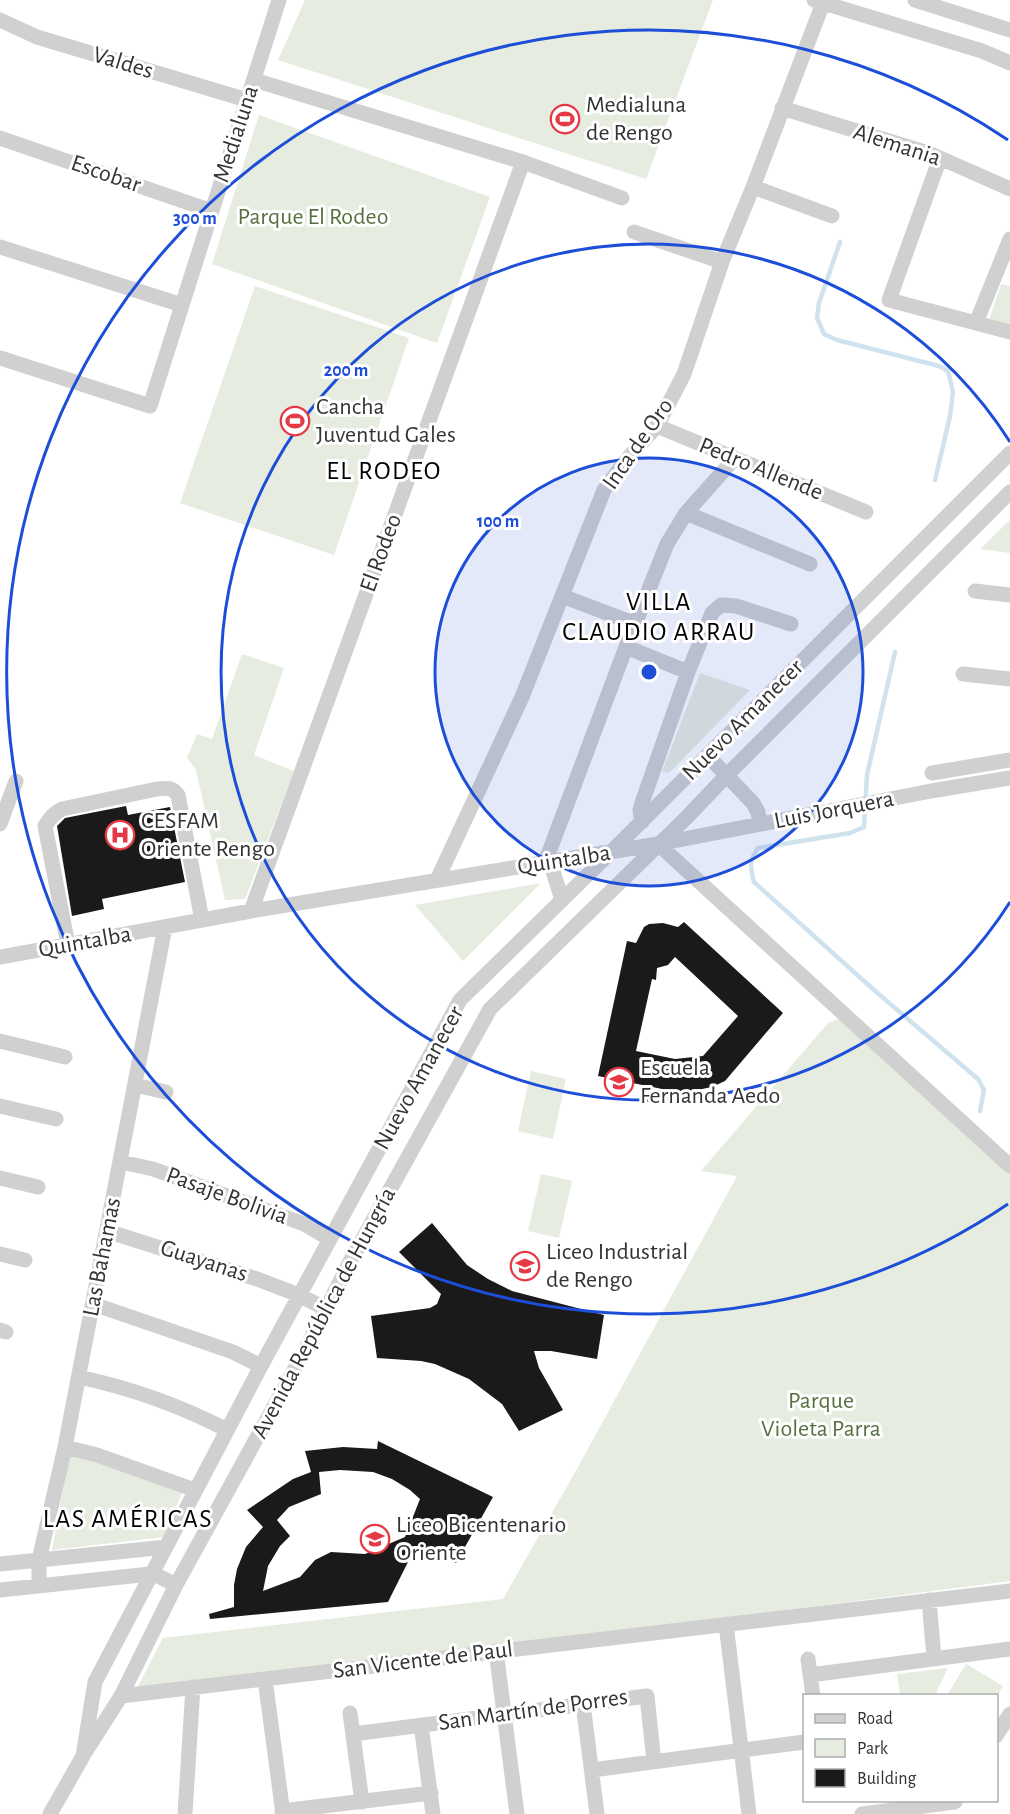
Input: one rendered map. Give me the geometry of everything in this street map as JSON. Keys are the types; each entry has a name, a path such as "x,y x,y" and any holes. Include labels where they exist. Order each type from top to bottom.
{"street":[{"path":"915,0 1010,30"},
{"name":"Medialuna","path":"0,358 150,406 254,80 274,1"},
{"path":"818,2 982,51 1010,63"},
{"name":"Inca de Oro","path":"437,880 522,698 604,490 628,458 657,426 684,374 722,262 753,188 818,2"},
{"name":"Valdes","path":"0,20 37,37 247,100"},
{"path":"254,80 523,162 622,198"},
{"name":"Alemania","path":"782,108 940,158 1010,189"},
{"name":"Escobar","path":"0,138 212,211"},
{"path":"940,158 889,300 1010,332"},
{"name":"El Rodeo","path":"251,911 523,162"},
{"path":"753,188 832,216"},
{"path":"634,232 722,262"},
{"path":"976,323 1010,239"},
{"path":"0,247 182,306"},
{"name":"Pedro Allende","path":"657,426 866,512"},
{"name":"Nuevo Amanecer","path":"50,1814 83,1756 95,1682 261,1366 460,1000 642,822 1010,453"},
{"path":"562,900 552,868 545,863 626,647 667,544 687,513 735,458"},
{"name":"Avenida República de Hungría","path":"83,1756 121,1696 176,1585 490,1009 687,817 1010,492"},
{"path":"687,513 810,564"},
{"path":"975,591 1010,595"},
{"path":"562,596 636,624"},
{"path":"642,822 640,810 643,800 688,672 712,613 721,605 736,606 791,624"},
{"path":"626,647 688,672"},
{"path":"963,674 1010,679"},
{"path":"708,756 753,803 758,812 760,824"},
{"path":"932,773 1010,760"},
{"name":"Luis Jorquera","path":"658,844 1010,778"},
{"path":"0,824 16,781"},
{"path":"68,945 45,826 49,819 62,808 157,789 174,790 178,795 202,920"},
{"path":"658,844 1010,1166"},
{"name":"Quintalba","path":"0,957 251,911 658,844"},
{"name":"Las Bahamas","path":"39,1586 39,1560 79,1377 165,927"},
{"path":"0,1041 65,1057"},
{"path":"135,1085 166,1092"},
{"path":"408,1099 434,1110"},
{"path":"0,1106 56,1119"},
{"name":"Pasaje Bolivia","path":"121,1162 153,1169 304,1224 330,1239"},
{"path":"0,1178 38,1187"},
{"name":"Guayanas","path":"107,1231 246,1275 299,1295 326,1309"},
{"path":"0,1254 25,1260"},
{"path":"93,1304 233,1352 261,1366"},
{"path":"79,1377 107,1383 192,1411 227,1430"},
{"path":"65,1447 97,1455 195,1490"},
{"path":"0,1564 166,1547"},
{"path":"0,1590 150,1574 176,1585"},
{"name":"San Vicente de Paul","path":"121,1696 1010,1591"},
{"path":"929,1600 934,1658"},
{"path":"726,1624 749,1814"},
{"path":"810,1675 1010,1649"},
{"path":"496,1651 517,1814"},
{"path":"808,1659 813,1694"},
{"path":"265,1679 283,1812 431,1793"},
{"path":"185,1814 193,1687"},
{"name":"San Martín de Porres","path":"353,1734 646,1696 654,1762"},
{"path":"583,1704 597,1814"},
{"path":"350,1713 362,1802"},
{"path":"998,1733 1010,1714"},
{"path":"421,1725 433,1814"},
{"path":"592,1770 803,1742"},
{"path":"862,1814 953,1805"}],"green space":[{"name":"Medialuna de Rengo","path":"305,0 713,0 646,179 278,60"},
{"name":"Parque El Rodeo","path":"259,115 490,197 437,343 212,264"},
{"path":"1001,284 1010,286 1010,326 989,320"},
{"name":"Cancha Juventud Gales","path":"255,286 409,338 334,555 180,503"},
{"path":"1010,520 1010,553 980,549"},
{"path":"242,654 284,668 254,755 294,771 245,899 225,900 196,770 187,758 197,734 212,739"},
{"path":"700,673 750,690 669,773 662,772"},
{"path":"541,883 463,961 415,905"},
{"name":"Parque Violeta Parra","path":"839,1019 1010,1170 1010,1581 511,1646 137,1688 163,1638 503,1599 737,1176 701,1171 828,1023"},
{"path":"531,1071 566,1079 553,1139 518,1131"},
{"path":"541,1174 572,1181 559,1238 528,1231"},
{"path":"70,1452 182,1493 164,1537 52,1550"},
{"path":"966,1664 1003,1686 998,1695 948,1694"},
{"path":"948,1668 935,1694 900,1694 897,1674"}],"building":[{"path":"126,806 128,815 170,807 185,882 102,899 104,909 72,916 57,826 65,818"},
{"path":"684,922 783,1013 725,1081 712,1087 692,1091 672,1091 598,1076 627,941 636,943 644,927 649,924 663,923 678,927","holes":["675,957 738,1016 703,1056 675,1059 636,1051 652,979 656,980 657,968 668,965"]},
{"path":"432,1223 467,1265 488,1279 512,1291 604,1315 597,1359 551,1351 534,1351 539,1368 563,1410 519,1431 502,1404 469,1379 435,1364 377,1358 371,1316 430,1308 437,1304 441,1294 399,1252"},
{"path":"378,1441 493,1497 456,1563 416,1546 388,1602 210,1619 209,1614 234,1607 237,1569 246,1547 263,1527 247,1510 293,1479 311,1472 305,1451 343,1447 377,1449","holes":["340,1470 373,1472 392,1479 420,1499 405,1537 365,1554 331,1552 315,1560 300,1577 263,1591 268,1566 280,1546 290,1536 277,1520 289,1507 321,1494 319,1472"]}],"waterway":[{"path":"840,242 819,303 817,318 824,334 837,340 939,366 948,371 953,392 950,416 935,480"},
{"path":"895,652 867,775 864,827 850,833 758,848 751,864 752,872 754,882 874,990 978,1079 984,1090 980,1111"}],"place":[{"name":"Medialuna de Rengo","path":"565,119"},
{"name":"Cancha Juventud Gales","path":"295,421"},
{"name":"CESFAM Oriente Rengo","path":"120,835"},
{"name":"Escuela Fernanda Aedo","path":"619,1082"},
{"name":"Liceo Industrial de Rengo","path":"525,1266"},
{"name":"Liceo Bicentenario Oriente","path":"375,1539"}],"district":[{"name":"EL RODEO","path":"384,471"},
{"name":"VILLA CLAUDIO ARRAU","path":"659,617"},
{"name":"LAS AMÉRICAS","path":"128,1519"}]}
